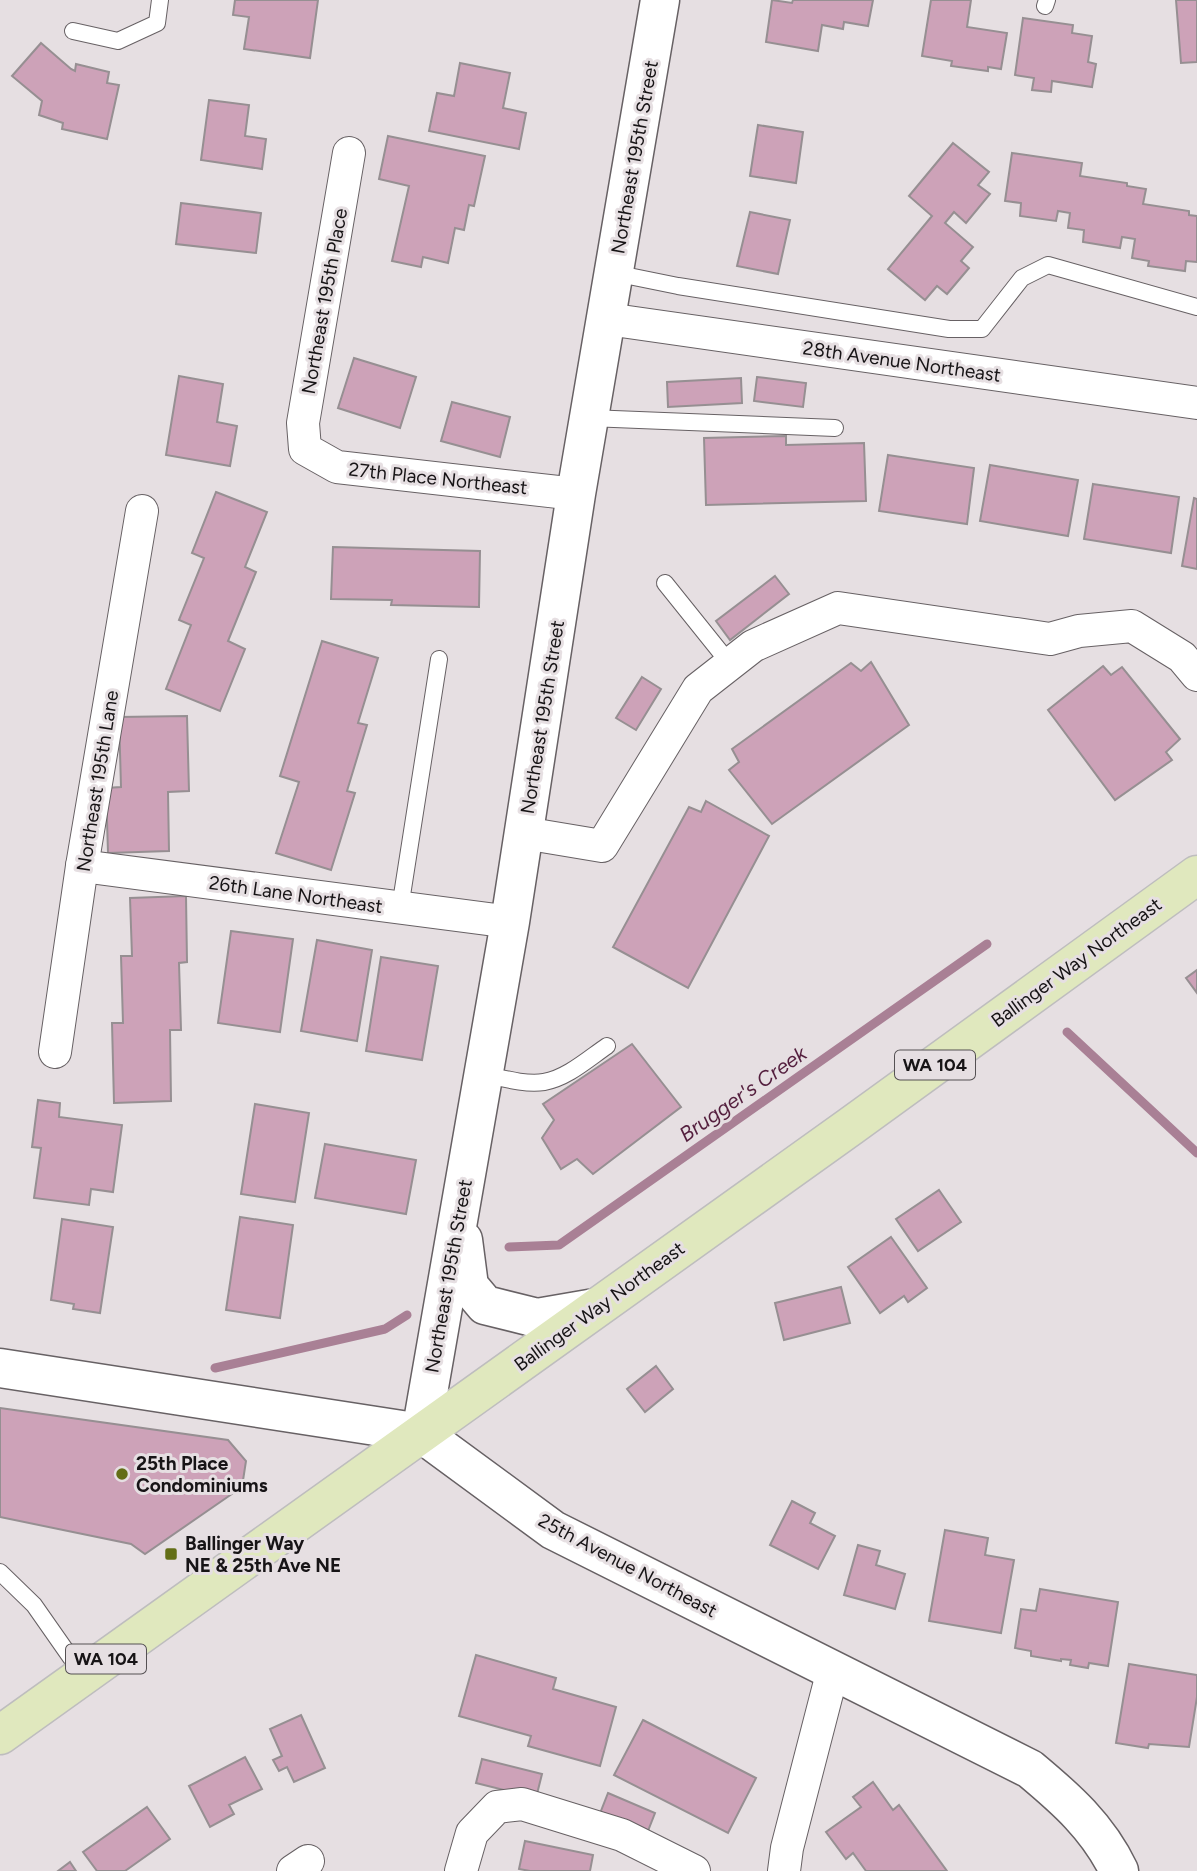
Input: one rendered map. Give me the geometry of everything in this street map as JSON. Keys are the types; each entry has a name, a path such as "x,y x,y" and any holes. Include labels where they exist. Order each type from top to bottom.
{"main road":[{"name":"Ballinger Way Northeast","path":"0,1735 1197,875"}],"street":[{"name":"Northeast 195th Street","path":"421,1433 510,922 576,494 660,0"},
{"name":"Northeast 195th Place","path":"305,449 303,424 349,153"},
{"name":"28th Avenue Northeast","path":"607,319 1197,402"},
{"name":"27th Place Northeast","path":"305,449 337,467 576,494"},
{"name":"Northeast 195th Lane","path":"55,1052 82,866 142,511"},
{"path":"524,834 602,846 698,689 753,646 838,608 1050,639 1079,631 1132,626 1182,657 1197,675"},
{"name":"26th Lane Northeast","path":"82,866 510,922"},
{"path":"460,1210 469,1286 485,1305 537,1318 595,1308"},
{"name":"25th Avenue Northeast","path":"0,1368 421,1433 553,1530 1030,1769 1074,1806 1111,1854 1119,1871"},
{"path":"784,1871 833,1670"},
{"path":"461,1871 472,1833 497,1807 522,1804 622,1835 694,1871"}],"lane":[{"path":"73,31 118,41 157,23 160,0"},
{"path":"614,273 678,286 950,329 982,329 1022,278 1048,265 1197,307"},
{"path":"589,418 835,428"},
{"path":"665,583 730,664"},
{"path":"400,908 439,659"},
{"path":"483,1074 544,1082 560,1077 607,1046"},
{"path":"0,1572 34,1605 83,1675"}],"building":[{"path":"235,0 318,0 310,58 244,49 249,17 233,15"},
{"path":"772,0 792,3 793,0 873,0 868,26 844,22 843,29 822,25 818,51 766,42"},
{"path":"931,0 971,0 967,27 1007,33 1001,69 988,67 988,71 951,66 952,61 922,56"},
{"path":"1176,0 1197,0 1197,62 1181,63"},
{"path":"1023,18 1073,25 1072,33 1092,36 1088,62 1096,64 1092,87 1052,81 1051,92 1032,90 1034,78 1015,75"},
{"path":"41,43 71,69 75,71 76,64 109,72 107,83 119,85 107,139 62,129 63,123 39,115 42,101 12,76"},
{"path":"460,63 510,73 503,108 526,113 519,149 429,131 437,93 454,96"},
{"path":"209,100 249,105 245,136 266,139 262,169 201,160"},
{"path":"758,125 803,132 796,183 750,176"},
{"path":"388,136 485,156 474,206 469,205 464,230 455,228 448,263 423,257 421,267 392,261 409,186 379,179"},
{"path":"953,143 989,172 978,185 990,194 966,223 954,212 945,223 973,247 961,261 969,268 947,294 937,286 925,300 888,269 932,216 909,196"},
{"path":"1012,153 1082,163 1080,176 1127,183 1127,186 1146,189 1143,204 1189,211 1189,215 1197,216 1197,262 1186,261 1185,271 1148,266 1149,261 1132,258 1135,239 1122,237 1120,248 1083,242 1084,230 1068,228 1070,213 1058,211 1056,221 1020,216 1021,203 1005,201"},
{"path":"181,203 261,213 256,253 176,244"},
{"path":"750,212 790,220 778,274 737,266"},
{"path":"354,358 416,377 400,428 338,408"},
{"path":"179,376 223,384 217,422 237,426 230,466 166,455"},
{"path":"757,377 806,383 803,407 754,401"},
{"path":"741,378 742,403 668,407 667,382"},
{"path":"452,402 510,417 500,457 441,441"},
{"path":"786,436 786,445 864,443 866,501 706,505 704,438"},
{"path":"888,455 974,468 967,524 879,511"},
{"path":"990,465 1078,480 1068,536 980,521"},
{"path":"1093,484 1179,497 1171,553 1084,539"},
{"path":"216,492 267,512 245,567 256,572 228,641 245,649 220,711 166,689 191,625 179,620 204,558 192,553"},
{"path":"1194,498 1197,499 1197,569 1182,566"},
{"path":"333,547 480,551 479,607 391,605 392,600 331,599"},
{"path":"775,576 789,594 730,640 716,621"},
{"path":"322,641 378,658 358,723 367,725 347,791 355,793 331,870 276,853 299,782 280,776"},
{"path":"871,662 909,725 772,824 729,770 739,762 732,749 851,663 861,671"},
{"path":"1103,666 1111,675 1122,667 1180,739 1166,752 1172,760 1115,800 1048,710"},
{"path":"642,677 661,689 636,730 616,718"},
{"path":"187,716 189,791 168,792 169,851 108,853 106,788 121,787 119,717"},
{"path":"706,801 769,836 688,988 613,947 689,807 701,812"},
{"path":"186,896 187,962 179,963 181,1030 170,1030 171,1101 114,1103 112,1023 123,1023 121,956 132,956 130,898"},
{"path":"231,931 293,939 280,1032 218,1023"},
{"path":"317,940 372,950 357,1041 301,1031"},
{"path":"381,957 438,966 422,1060 366,1051"},
{"path":"1197,970 1197,993 1186,978"},
{"path":"632,1044 681,1107 593,1174 577,1159 561,1169 542,1138 554,1120 543,1104"},
{"path":"38,1100 60,1103 59,1117 122,1125 113,1192 91,1189 89,1205 34,1198 41,1148 32,1147"},
{"path":"255,1104 309,1113 295,1202 241,1194"},
{"path":"325,1144 416,1160 406,1214 315,1198"},
{"path":"939,1190 961,1222 918,1251 896,1219"},
{"path":"240,1217 293,1225 280,1318 226,1310"},
{"path":"62,1219 113,1227 100,1313 73,1309 74,1304 51,1300"},
{"path":"891,1237 927,1288 908,1302 904,1296 880,1313 848,1267"},
{"path":"841,1287 850,1323 784,1340 775,1303"},
{"path":"656,1366 673,1389 645,1412 627,1389"},
{"name":"25th Place Condominiums","path":"0,1408 228,1440 246,1461 242,1487 145,1554 131,1544 0,1517"},
{"path":"792,1501 815,1513 810,1523 835,1536 818,1569 770,1545"},
{"path":"945,1530 988,1538 985,1555 1014,1560 1001,1633 929,1621"},
{"path":"858,1545 880,1551 876,1565 905,1574 895,1609 844,1595"},
{"path":"1040,1589 1118,1602 1108,1666 1089,1663 1088,1668 1070,1665 1071,1660 1031,1656 1031,1651 1015,1648 1021,1609 1036,1611"},
{"path":"476,1655 556,1678 553,1689 616,1707 600,1766 528,1746 531,1736 459,1716"},
{"path":"1129,1664 1197,1675 1197,1697 1189,1747 1149,1744 1148,1748 1116,1743"},
{"path":"301,1715 325,1768 294,1782 287,1767 279,1771 273,1760 282,1756 270,1729"},
{"path":"643,1720 756,1778 728,1833 614,1775"},
{"path":"245,1757 262,1789 229,1805 234,1814 210,1827 189,1786"},
{"path":"482,1759 542,1774 536,1798 476,1783"},
{"path":"873,1782 893,1810 899,1805 947,1871 866,1871 853,1853 846,1859 826,1832 861,1807 853,1797"},
{"path":"608,1793 655,1813 646,1836 599,1816"},
{"path":"147,1807 170,1839 125,1871 97,1871 83,1852"},
{"path":"525,1841 593,1855 590,1871 519,1869"},
{"path":"70,1862 76,1871 58,1871"}],"waterway":[{"name":"Brugger's Creek","path":"509,1247 559,1245 987,944"},
{"name":"Brugger's Creek","path":"1067,1032 1197,1153"},
{"name":"Brugger's Creek","path":"215,1368 385,1329 407,1315"}],"place":[{"name":"25th Place Condominiums","path":"122,1474"},
{"name":"Ballinger Way NE & 25th Ave NE","path":"171,1554"}]}
